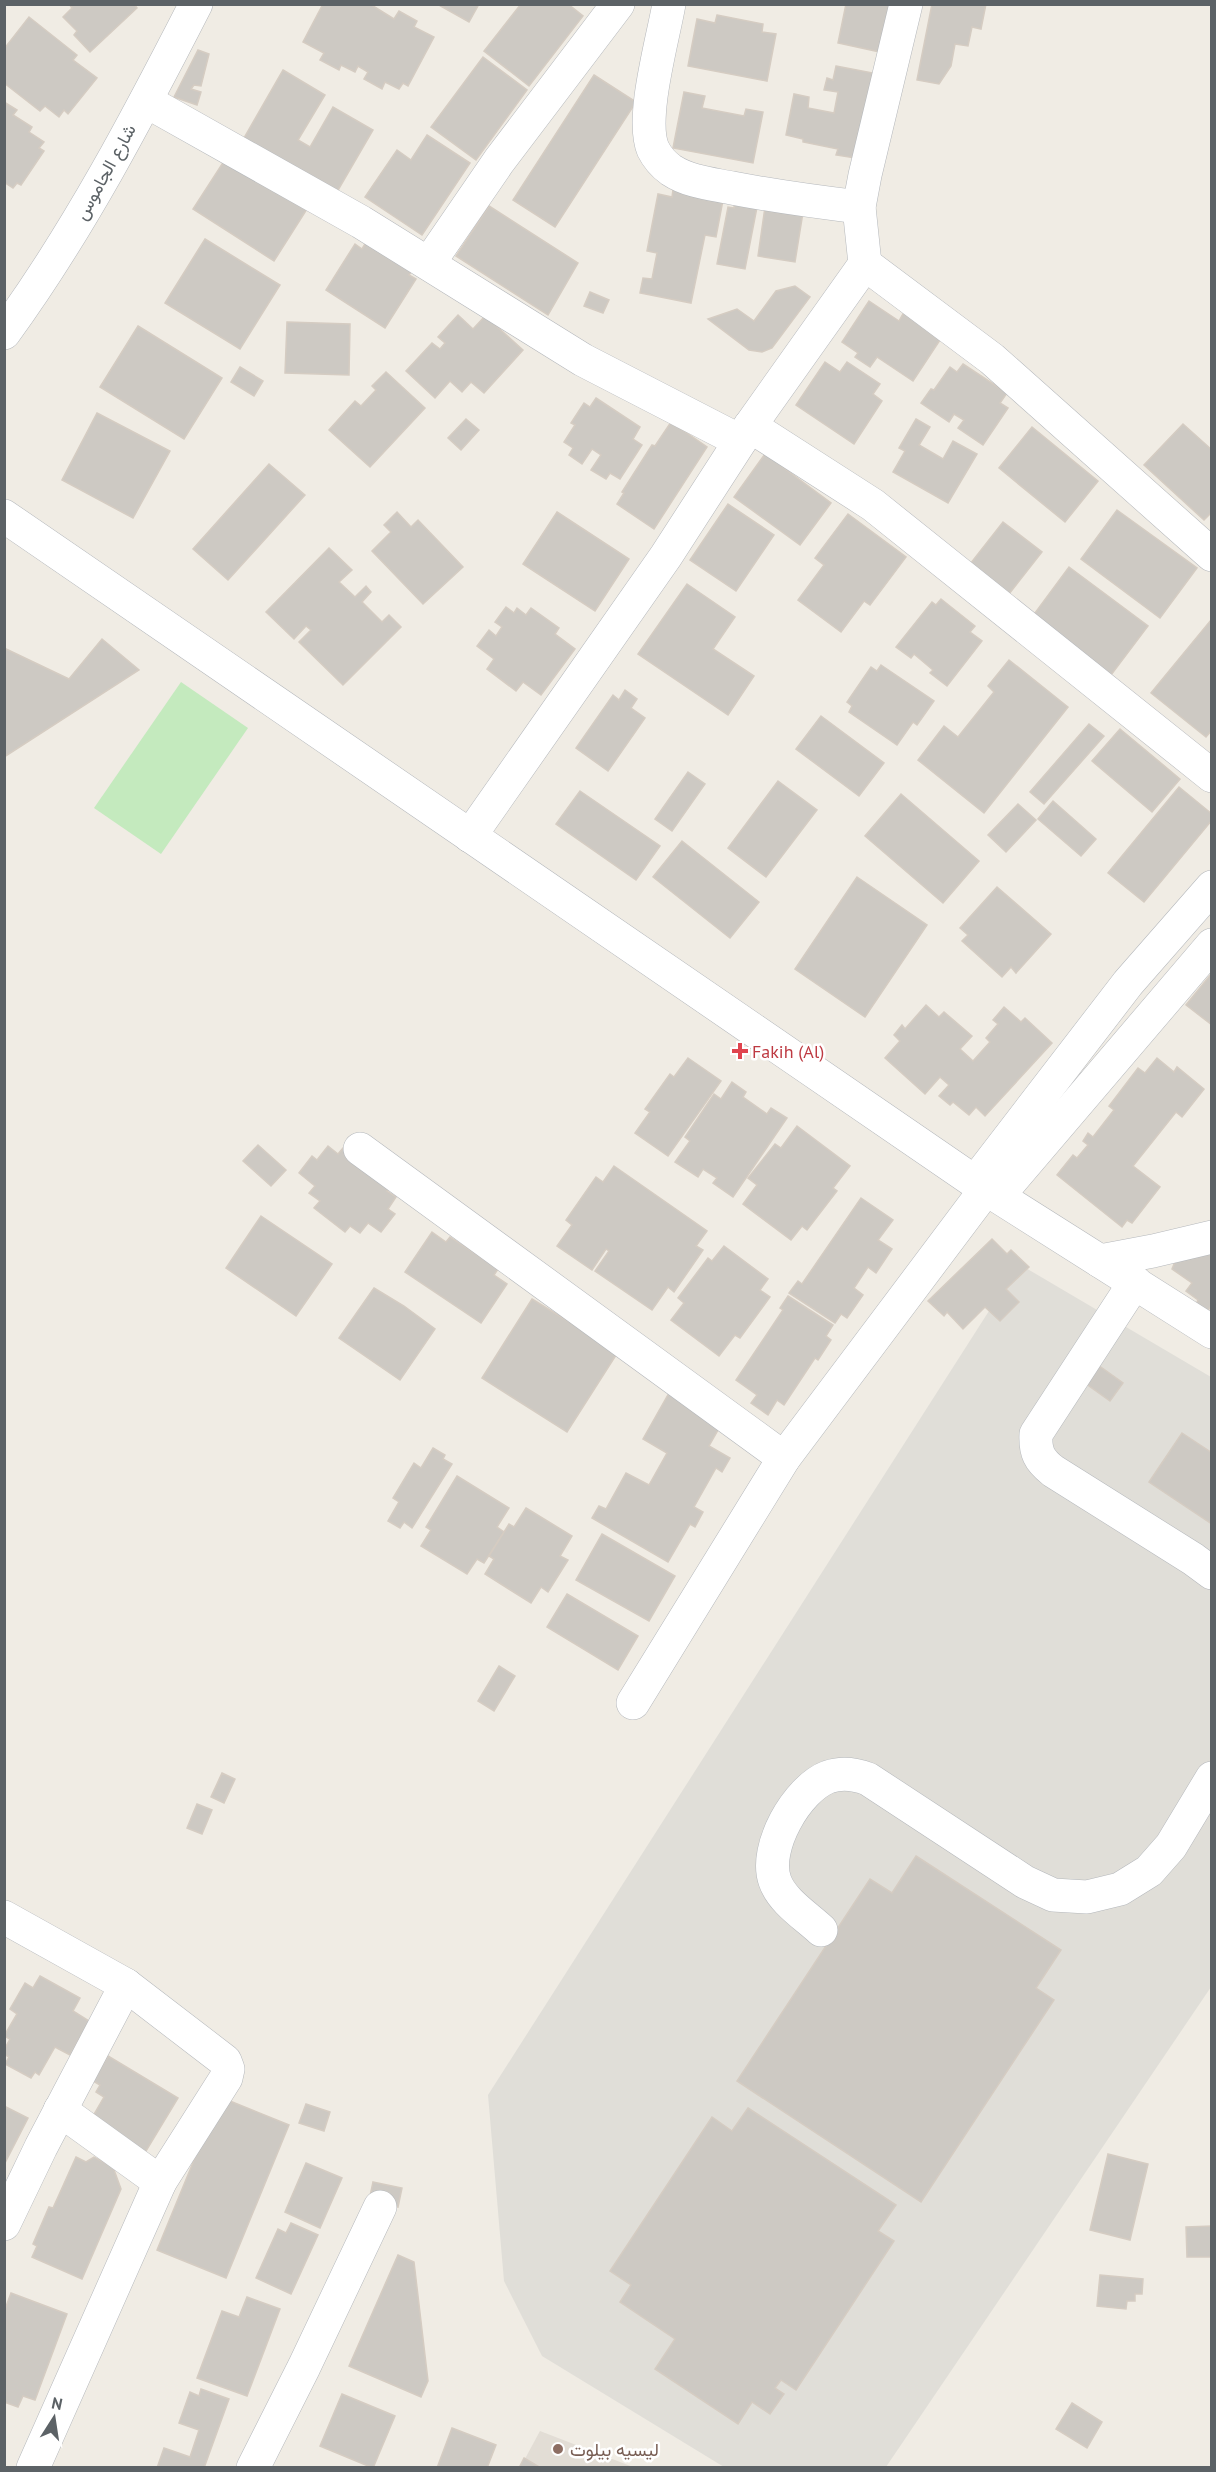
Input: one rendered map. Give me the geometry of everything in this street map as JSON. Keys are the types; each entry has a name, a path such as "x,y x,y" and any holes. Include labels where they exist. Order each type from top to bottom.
{"street":[{"path":"429,263 499,161 618,4"},
{"path":"669,4 650,107 650,133 653,149 661,161 672,171 699,182 776,196 859,207"},
{"path":"470,836 666,556 745,433 865,264 859,207 906,4"},
{"name":"شارع الجاموس","path":"4,333 18,291 79,219 146,101 192,6"},
{"path":"146,101 307,190 429,263 583,360 745,433 873,505 1212,776"},
{"path":"865,264 992,359 1212,555"},
{"path":"7,523 986,1189 1212,1332"},
{"path":"633,1703 784,1458 986,1189 1128,983 1212,887"},
{"path":"986,1189 1212,945"},
{"path":"360,1149 784,1458"},
{"path":"1100,1261 1212,1237"},
{"path":"1135,1282 1036,1434 1035,1449 1041,1462 1053,1471 1212,1573"},
{"path":"821,1930 783,1896 774,1880 772,1863 783,1826 793,1808 816,1783 828,1777 855,1774 868,1779 1024,1882 1053,1895 1087,1897 1120,1889 1149,1871 1171,1846 1212,1778"},
{"path":"4,1917 126,1985 228,2066 226,2078 160,2182 33,2468"},
{"path":"4,2224 60,2110 126,1985"},
{"path":"60,2110 160,2182"},
{"path":"253,2468 304,2367 380,2206"}],"shaded area":[{"path":"1019,1264 1211,1377 1211,1987 886,2467 724,2467 542,2356 504,2281 488,2095"},
{"name":"ليسيه بيلوت","path":"540,2431 633,2467 520,2468"}],"green space":[{"path":"181,682 248,728 161,854 94,808"}],"building":[{"path":"69,4 134,4 137,8 90,52 74,35 77,31 63,17 72,8"},
{"path":"323,4 370,4 394,19 399,11 417,21 414,27 434,37 408,86 403,83 399,89 385,82 382,89 364,79 368,72 358,66 355,72 341,65 339,70 320,60 324,53 303,42"},
{"path":"437,4 479,4 469,22"},
{"path":"521,4 568,4 583,16 529,86 484,51"},
{"path":"846,4 890,4 880,52 838,43"},
{"path":"932,4 986,4 981,29 972,27 968,46 955,44 951,66 939,84 917,80"},
{"path":"717,15 763,24 762,32 776,34 767,81 688,66 697,19 715,23"},
{"path":"29,17 77,55 73,60 97,78 68,114 64,110 59,117 45,106 40,111 4,83 4,49"},
{"path":"198,50 209,54 201,86 194,85 191,89 201,92 197,105 174,97"},
{"path":"483,57 527,90 476,160 431,127"},
{"path":"836,66 873,73 855,158 836,155 838,149 803,142 803,139 786,135 794,94 809,97 808,108 834,113 838,92 824,90 827,78 833,80"},
{"path":"283,70 325,95 298,140 310,147 333,107 373,130 337,192 244,138"},
{"path":"594,75 636,102 555,227 513,200"},
{"path":"684,92 705,96 702,108 744,116 746,109 763,112 753,163 673,148"},
{"path":"4,102 17,110 13,115 32,127 29,132 44,142 39,148 44,151 21,185 17,183 13,188 4,182"},
{"path":"427,135 470,163 422,235 365,197 397,150 411,160"},
{"path":"226,158 307,209 274,261 193,209"},
{"path":"673,190 723,200 716,237 705,235 691,303 640,293 643,278 652,279 657,253 647,251 658,194 672,197"},
{"path":"735,197 758,202 745,269 717,264 728,207 734,208"},
{"path":"766,200 804,206 795,262 758,256"},
{"path":"489,206 578,263 548,315 456,256"},
{"path":"371,234 417,263 409,275 416,279 385,328 326,290 355,244 362,249"},
{"path":"205,239 280,285 240,349 165,303"},
{"path":"795,286 810,297 772,348 762,352 749,350 708,319 737,309 754,321 776,291"},
{"path":"590,292 609,300 603,313 584,306"},
{"path":"869,301 899,321 904,312 942,337 913,381 877,357 870,367 855,357 858,353 842,342"},
{"path":"458,315 473,329 485,316 523,350 484,393 471,382 462,392 450,381 435,398 406,371 432,343 440,349 445,343 438,337"},
{"path":"287,322 350,324 349,375 285,373"},
{"path":"138,326 222,378 184,439 100,387"},
{"path":"825,362 840,372 847,362 880,384 873,394 882,401 854,444 796,405"},
{"path":"963,364 1007,393 1000,403 1008,408 983,445 958,428 964,420 954,414 949,422 921,403 931,389 934,390 950,367 957,372"},
{"path":"240,367 263,381 254,396 231,382"},
{"path":"386,372 425,408 370,467 329,430 355,401 361,406 376,390 372,386"},
{"path":"596,398 640,427 633,439 642,445 620,479 610,473 606,479 591,470 601,455 592,449 582,464 569,455 573,448 564,442 575,425 571,423 584,403 590,407"},
{"path":"97,413 170,451 133,518 62,480"},
{"path":"466,419 479,430 461,450 448,438"},
{"path":"916,419 930,427 919,445 943,459 953,441 977,454 948,503 893,472 905,451 899,448"},
{"path":"671,422 707,447 654,529 617,504 624,493 622,492 652,445 655,446"},
{"path":"1183,424 1212,450 1212,512 1204,520 1144,465"},
{"path":"1032,427 1098,481 1065,522 999,468"},
{"path":"765,454 831,503 800,545 734,497"},
{"path":"269,464 305,495 228,580 193,549"},
{"path":"728,504 774,535 736,591 690,560"},
{"path":"1117,510 1197,568 1160,618 1081,559"},
{"path":"397,512 411,527 418,520 463,567 423,604 372,551 391,532 384,525"},
{"path":"557,512 629,559 595,611 523,564"},
{"path":"848,514 906,557 870,605 864,601 841,632 798,600 824,565 815,558"},
{"path":"1003,522 1042,552 1009,594 970,564"},
{"path":"329,548 352,570 339,582 355,597 366,586 371,592 362,602 382,622 389,615 401,627 343,685 299,642 311,630 306,626 294,639 266,612"},
{"path":"1069,567 1148,626 1111,675 1032,617"},
{"path":"687,584 735,617 713,649 754,676 728,715 638,654"},
{"path":"941,599 975,626 970,632 982,641 947,686 930,673 933,670 914,654 911,658 896,647 932,602 936,605"},
{"path":"506,607 514,613 517,608 526,615 531,608 559,628 555,634 575,649 541,695 523,682 516,691 487,669 494,659 477,646 489,630 496,636 502,627 495,622"},
{"path":"1211,620 1212,730 1206,737 1151,693"},
{"path":"102,639 139,670 4,757 4,648 69,679"},
{"path":"1009,660 1068,707 984,813 918,760 944,726 958,737 994,692 988,686"},
{"path":"881,665 934,701 917,725 913,722 897,745 849,712 852,706 847,702 871,667 877,671"},
{"path":"625,690 637,699 631,708 645,718 608,771 576,748 613,695 619,700"},
{"path":"821,716 884,763 859,796 796,749"},
{"path":"1089,724 1104,736 1044,804 1030,792"},
{"path":"1120,729 1180,779 1152,812 1092,761"},
{"path":"688,772 705,784 672,831 655,819"},
{"path":"778,781 817,810 766,877 728,848"},
{"path":"1179,787 1212,814 1212,820 1144,902 1108,873"},
{"path":"580,791 660,846 636,880 556,824"},
{"path":"901,794 979,861 943,903 865,836"},
{"path":"1053,801 1096,839 1081,856 1038,819"},
{"path":"1018,804 1036,820 1006,852 988,835"},
{"path":"682,841 759,902 730,938 653,877"},
{"path":"857,877 927,925 865,1017 795,969"},
{"path":"997,887 1051,934 1016,973 1011,967 1002,977 962,941 968,935 960,928"},
{"path":"1212,973 1212,1025 1186,1005"},
{"path":"926,1005 939,1017 944,1012 972,1036 960,1049 973,1061 990,1042 986,1038 998,1024 993,1020 1004,1007 1021,1022 1025,1018 1052,1043 985,1116 976,1107 969,1115 953,1102 950,1105 939,1096 949,1085 940,1077 925,1094 885,1058 900,1041 894,1035 902,1025 905,1029"},
{"path":"688,1058 721,1081 668,1156 635,1133 650,1112 645,1109 670,1074 674,1077"},
{"path":"1157,1058 1174,1072 1177,1067 1204,1089 1182,1117 1176,1112 1133,1166 1160,1187 1132,1223 1127,1220 1122,1227 1057,1175 1073,1155 1077,1158 1088,1145 1083,1141 1088,1133 1093,1137 1114,1110 1109,1106 1138,1068 1145,1073"},
{"path":"732,1082 746,1092 743,1097 767,1114 771,1108 787,1118 733,1197 713,1183 717,1178 703,1169 698,1177 675,1162 690,1141 685,1137 714,1094 721,1099"},
{"path":"797,1126 850,1166 833,1188 837,1191 807,1230 802,1226 791,1240 743,1204 757,1185 748,1178 775,1144 781,1148"},
{"path":"258,1145 286,1170 271,1186 243,1161"},
{"path":"328,1146 338,1154 343,1148 391,1185 387,1191 396,1197 388,1209 395,1214 381,1232 368,1223 360,1233 350,1226 345,1232 314,1208 320,1201 309,1193 315,1186 299,1173 312,1156 317,1160"},
{"path":"614,1166 707,1231 696,1246 703,1250 674,1292 668,1287 652,1310 595,1271 609,1251 606,1249 592,1270 557,1246 572,1225 566,1220 596,1177 603,1182"},
{"path":"861,1198 893,1220 878,1240 892,1249 876,1273 868,1267 854,1288 863,1295 847,1318 841,1314 835,1323 789,1293 798,1281 802,1284"},
{"path":"261,1216 332,1264 296,1316 226,1268"},
{"path":"432,1232 446,1242 450,1237 498,1269 494,1275 507,1284 481,1323 405,1272"},
{"path":"992,1239 1007,1254 1011,1250 1029,1267 1006,1289 1019,1302 1000,1321 985,1307 963,1329 947,1312 944,1316 928,1301"},
{"path":"1212,1243 1212,1305 1206,1313 1195,1306 1198,1300 1186,1291 1192,1283 1172,1269 1177,1257"},
{"path":"724,1246 768,1279 760,1290 770,1297 740,1338 735,1335 719,1356 671,1320 684,1303 678,1298 708,1258 712,1261"},
{"path":"374,1288 435,1329 400,1380 339,1338"},
{"path":"788,1296 833,1325 826,1336 831,1340 818,1360 815,1358 784,1405 777,1400 768,1415 751,1403 757,1395 736,1380 783,1310 780,1308"},
{"path":"532,1299 618,1352 567,1432 482,1378"},
{"path":"1098,1365 1123,1383 1110,1401 1085,1383"},
{"path":"669,1393 722,1423 709,1446 730,1458 722,1472 716,1468 694,1507 703,1512 695,1527 690,1524 668,1562 592,1518 599,1506 606,1509 626,1473 649,1485 667,1453 643,1439"},
{"path":"1182,1433 1212,1453 1212,1524 1149,1482"},
{"path":"433,1448 445,1455 443,1459 452,1464 412,1528 404,1522 400,1528 388,1521 399,1502 393,1498 414,1463 421,1468"},
{"path":"457,1476 509,1508 497,1527 504,1532 484,1563 477,1559 467,1574 421,1546 431,1530 426,1527"},
{"path":"526,1508 572,1536 560,1556 568,1560 548,1592 541,1587 531,1603 485,1574 494,1559 489,1556 509,1524 514,1527"},
{"path":"602,1534 675,1576 649,1621 576,1580"},
{"path":"567,1594 638,1636 618,1670 547,1627"},
{"path":"499,1666 515,1676 494,1711 478,1701"},
{"path":"222,1773 235,1779 224,1803 211,1797"},
{"path":"197,1804 212,1810 202,1834 187,1828"},
{"path":"916,1856 1061,1950 1036,1988 1054,2000 921,2202 737,2081 870,1879 892,1893"},
{"path":"40,1976 80,1998 73,2011 89,2021 70,2055 55,2047 39,2075 35,2072 31,2078 5,2064 9,2057 4,2054 4,2050 10,2039 4,2036 17,2014 10,2009 25,1983 33,1988"},
{"path":"108,2056 178,2098 143,2156 89,2123 104,2097 96,2092 100,2085 93,2081"},
{"path":"220,2097 289,2125 226,2278 157,2250"},
{"path":"306,2104 330,2112 324,2131 299,2123"},
{"path":"4,2106 28,2118 4,2165"},
{"path":"748,2108 896,2205 878,2231 894,2241 796,2390 781,2380 775,2388 784,2394 770,2414 752,2402 738,2424 655,2369 675,2339 620,2302 631,2285 610,2271 712,2117 732,2131"},
{"path":"1108,2154 1148,2164 1130,2240 1090,2230"},
{"path":"76,2157 86,2162 94,2157 113,2167 121,2189 82,2279 32,2257 37,2246 33,2244 49,2207 53,2208"},
{"path":"306,2163 342,2178 320,2228 285,2212"},
{"path":"373,2182 402,2188 398,2207 369,2201"},
{"path":"291,2223 318,2235 291,2294 256,2278 278,2229 286,2233"},
{"path":"1212,2226 1212,2257 1187,2257 1186,2227"},
{"path":"398,2255 414,2262 428,2381 421,2397 349,2366"},
{"path":"1100,2275 1143,2279 1142,2294 1135,2294 1135,2301 1127,2301 1126,2309 1097,2306"},
{"path":"11,2293 67,2314 35,2400 23,2396 18,2407 4,2402 4,2312"},
{"path":"247,2297 280,2309 247,2396 197,2378 222,2311 239,2317"},
{"path":"201,2389 229,2399 204,2468 157,2468 164,2448 190,2457 199,2430 179,2423 190,2392 199,2396"},
{"path":"342,2394 395,2416 373,2468 320,2446"},
{"path":"1072,2403 1102,2422 1087,2448 1056,2429"},
{"path":"452,2428 496,2445 487,2468 437,2468"},
{"path":"524,2458 541,2468 519,2468"}],"place":[{"name":"Fakih (Al)","path":"740,1051"},
{"name":"ليسيه بيلوت","path":"558,2449"}]}
